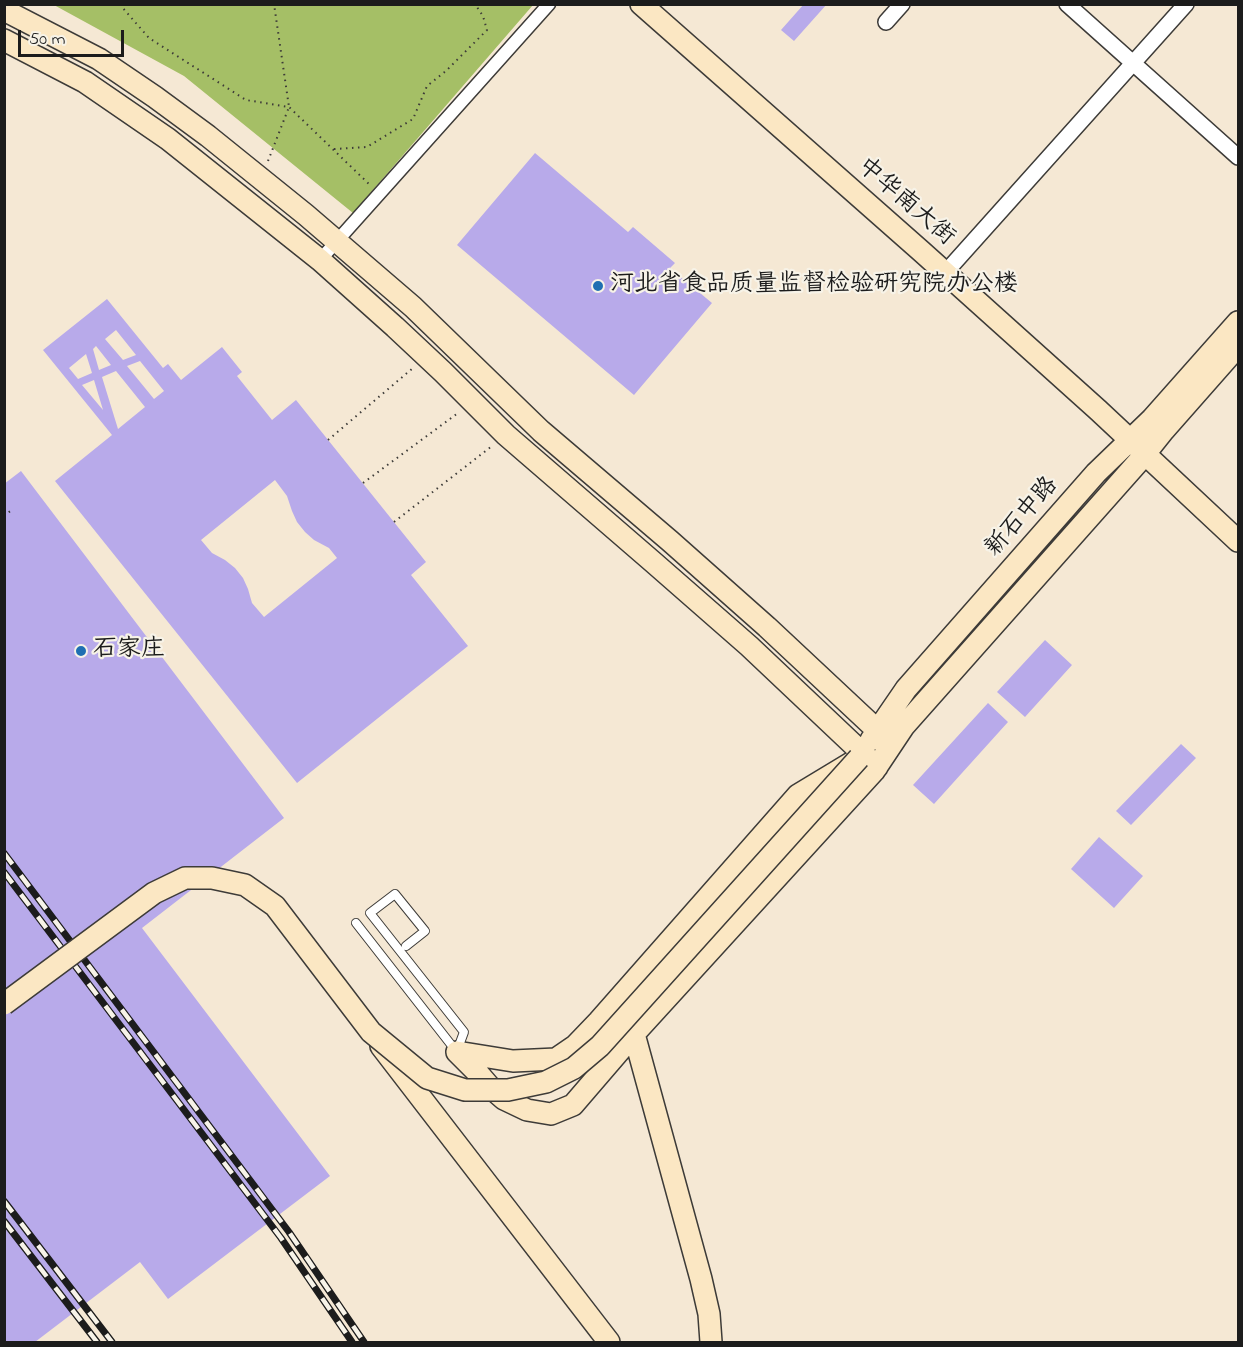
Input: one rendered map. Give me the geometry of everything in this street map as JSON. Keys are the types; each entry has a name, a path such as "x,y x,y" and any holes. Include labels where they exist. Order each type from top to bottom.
{"main road":[{"name":"中华南大街","path":"641,4 950,267"},
{"name":"中华南大街","path":"663,4 1142,442 1239,522"},
{"path":"4,10 99,59 184,117 338,241 421,315 541,431 767,627 885,737 573,1105 551,1114 527,1110 504,1099 457,1052"},
{"path":"4,40 85,82 168,139 320,260 427,357 506,435 749,646 866,759"},
{"name":"新石中路","path":"885,737 904,726 1142,442 1152,419 1239,322"},
{"name":"新石中路","path":"885,737 906,689 1096,473 1164,429 1239,346"},
{"name":"中华南大街","path":"1142,442 1239,541"},
{"path":"457,1052 513,1061 556,1059 575,1046 798,795 866,759"},
{"path":"371,1032 426,1078 465,1090 508,1090 546,1082 574,1068 600,1046 866,759"},
{"path":"4,1004 154,893 185,878 212,878 245,885 275,906 609,1342"},
{"path":"619,998 634,1034 702,1279 712,1342"}],"street":[{"path":"320,260 549,4"},
{"path":"886,22 902,4"},
{"path":"1067,4 1239,157"},
{"path":"950,267 1186,4"}],"lane":[{"path":"406,946 425,931 396,894 370,914 464,1032 457,1052"},
{"path":"356,923 457,1052"}],"path":[{"path":"121,4 149,38 246,100 289,107 379,194"},
{"path":"261,178 289,107 274,4"},
{"path":"334,149 367,147 413,119 427,86 446,71 487,30 483,16 475,4"},
{"path":"328,440 427,357"},
{"path":"363,483 472,402"},
{"path":"394,522 506,435"},
{"path":"4,516 13,509"}],"green space":[{"path":"54,5 533,5 353,213 184,76"}],"building":[{"path":"804,4 827,4 794,41 781,30"},
{"name":"河北省食品质量监督检验研究院办公楼","path":"535,153 628,232 633,227 675,263 670,268 712,303 634,395 457,245"},
{"path":"107,299 163,368 168,364 181,380 222,347 242,372 237,376 272,420 296,400 426,562 411,575 468,646 297,783 55,481 112,435 43,350","holes":["116,330 136,355 123,360 105,339","96,346 111,365 99,370 93,349","86,354 92,373 78,379 69,368","140,361 164,391 154,399 127,366","116,371 145,407 118,429 102,377","94,380 103,410 82,385","275,480 287,496 297,522 305,532 329,548 337,558 264,617 252,603 243,578 235,568 212,553 201,540"]},
{"path":"21,471 284,818 142,928 330,1176 168,1299 140,1262 35,1342 4,1342 4,484"},
{"path":"1045,640 1072,665 1025,717 997,692"},
{"path":"988,703 1008,722 934,804 913,785"},
{"path":"1181,744 1196,758 1131,825 1116,811"},
{"path":"1099,837 1143,876 1114,908 1071,869"}],"railway":[{"path":"4,853 289,1232 364,1342"},
{"path":"4,872 281,1238 352,1342"},
{"path":"4,1201 112,1342"},
{"path":"4,1221 97,1342"}],"place":[{"name":"河北省食品质量监督检验研究院办公楼","path":"598,286"},
{"name":"石家庄","path":"81,651"}]}
